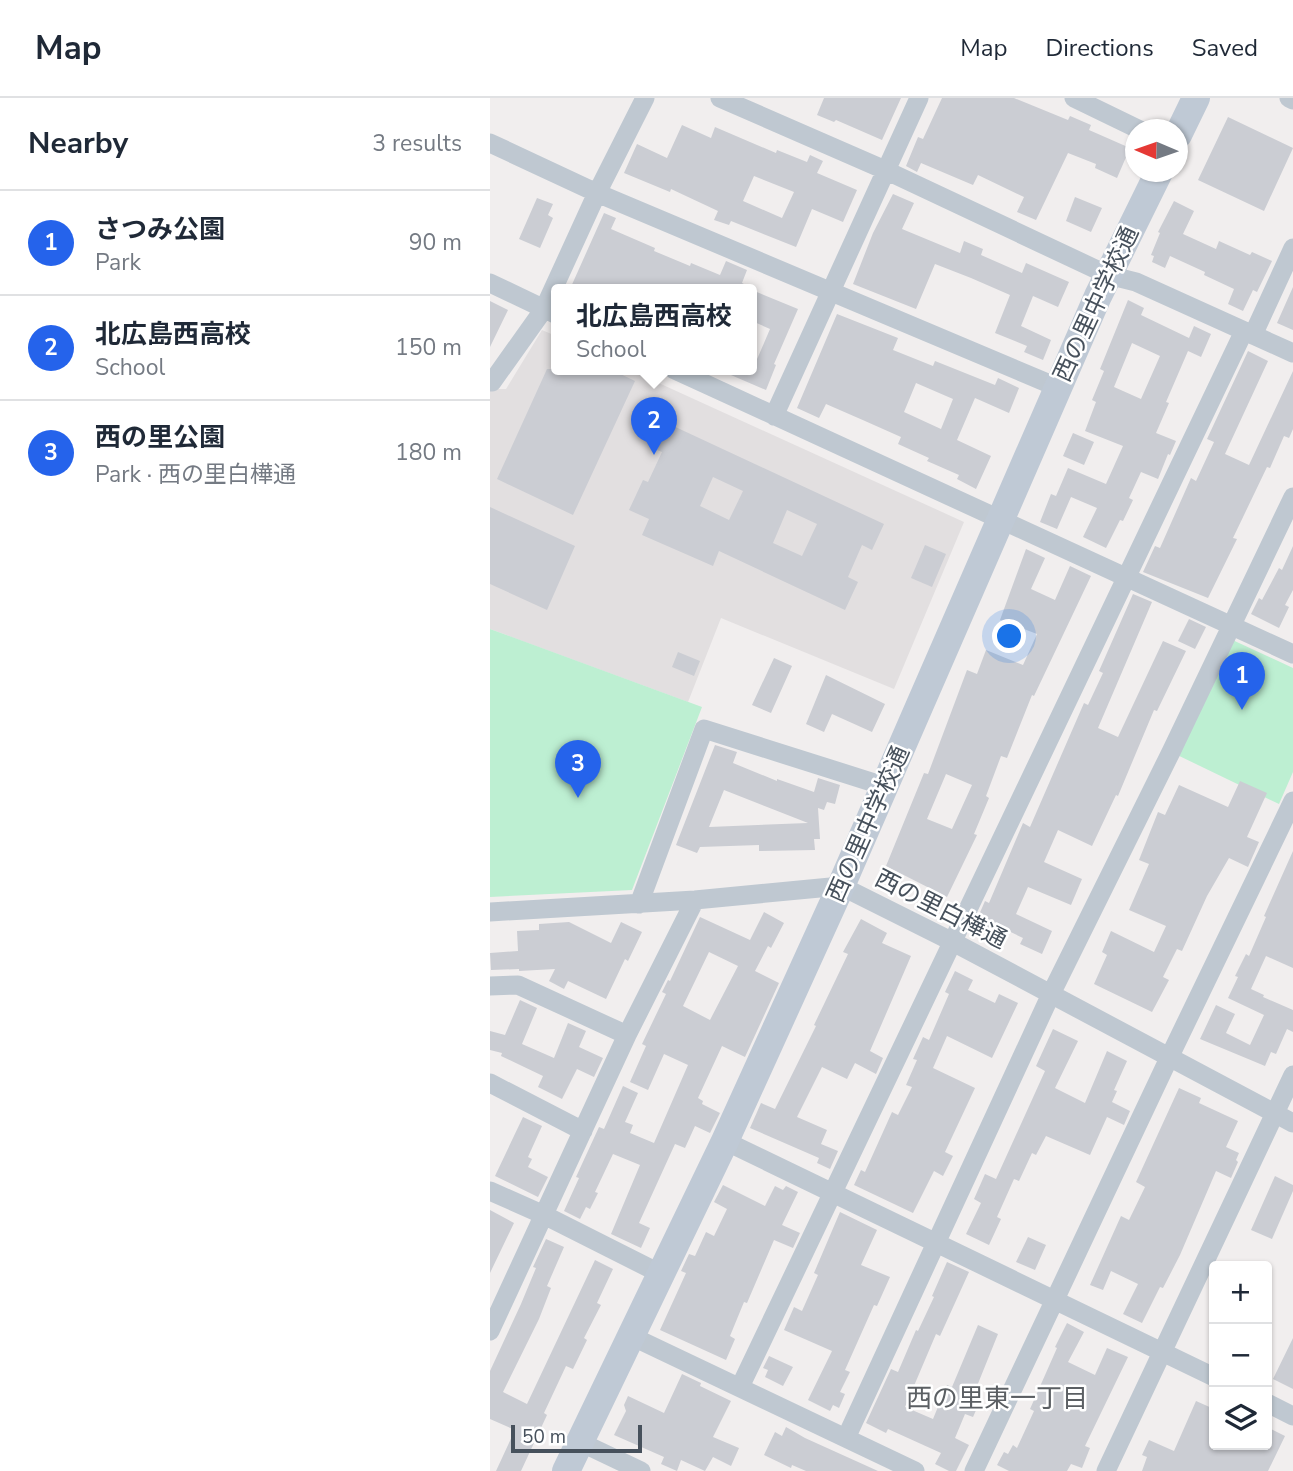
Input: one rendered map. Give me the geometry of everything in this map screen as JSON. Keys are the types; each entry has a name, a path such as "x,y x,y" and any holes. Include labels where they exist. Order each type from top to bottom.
{"street":[{"path":"561,284 597,193 645,98"},
{"path":"720,98 885,170 1108,275 1136,282 1293,353"},
{"path":"774,416 919,98"},
{"path":"1074,98 1125,123"},
{"path":"1186,119 1196,98"},
{"path":"490,143 597,193 1058,387"},
{"name":"西の里中学校通","path":"566,1471 724,1141 841,886 1058,387 1108,275 1154,182"},
{"path":"740,1387 1127,577 1293,248"},
{"path":"490,283 550,312 490,382"},
{"path":"686,375 1293,654"},
{"path":"846,1438 1051,994 1293,497"},
{"path":"639,904 704,729 884,786"},
{"path":"974,1471 1293,801"},
{"name":"西の里白樺通","path":"490,912 695,900 841,886 953,942 1293,1123"},
{"path":"490,1331 627,1035 695,900"},
{"path":"490,986 518,985 627,1035"},
{"path":"1106,1471 1293,1075"},
{"path":"490,1083 583,1131"},
{"path":"724,1141 1209,1374"},
{"path":"490,1191 661,1274"},
{"path":"632,1336 915,1471"},
{"path":"1272,1406 1293,1416"},
{"path":"580,1442 641,1471"}],"shaded area":[{"path":"542,330 551,334 551,375 641,375 964,522 894,689 721,618 688,702 490,629 490,389 506,389"}],"green space":[{"path":"490,629 702,707 632,890 490,897"},
{"path":"1226,637 1293,668 1293,772 1279,804 1171,752"}],"building":[{"path":"824,98 901,98 882,140 836,120 834,122 817,115"},
{"path":"942,98 1014,98 1068,120 1070,116 1091,125 1089,130 1125,146 1125,160 1117,178 1095,168 1096,164 1068,153 1036,220 1017,212 1024,197 978,175 973,185 921,163 917,172 906,166 918,137 923,139"},
{"path":"1228,117 1293,148 1264,211 1198,180"},
{"path":"682,125 711,138 715,127 776,153 777,150 807,162 810,155 823,161 817,173 857,190 843,222 812,209 796,247 731,221 729,225 714,220 718,211 671,189 670,192 624,173 637,144 667,158","holes":["754,176 794,192 782,218 743,201"]},
{"path":"893,194 914,203 902,229 960,253 964,241 983,249 981,255 1022,273 1026,263 1069,282 1058,307 1033,296 1021,326 1051,340 1043,360 1024,352 1027,346 995,333 1010,295 971,278 935,264 916,309 853,284 873,233"},
{"path":"1075,197 1102,208 1091,232 1066,221"},
{"path":"537,198 553,204 548,215 553,218 540,248 519,239"},
{"path":"1174,201 1194,211 1183,234 1216,249 1219,241 1250,255 1252,252 1272,261 1257,292 1253,290 1243,311 1228,304 1234,289 1204,275 1205,272 1170,256 1165,268 1152,262 1154,256 1151,255 1160,233 1158,232"},
{"path":"604,213 616,218 611,229 690,266 691,263 720,275 726,261 747,270 742,283 744,284 572,284"},
{"path":"1293,287 1293,330 1277,323"},
{"path":"757,292 798,309 774,364 776,365 766,390 731,375 757,375 757,359 770,329 757,323"},
{"path":"1128,300 1144,308 1141,315 1189,338 1194,326 1211,334 1201,357 1188,351 1166,402 1169,403 1156,433 1176,441 1170,455 1168,454 1158,479 1141,472 1129,498 1133,500 1106,548 1083,537 1097,508 1071,497 1057,529 1040,522 1051,494 1056,496 1068,468 1106,484 1123,446 1085,431 1096,402 1092,400 1104,371 1100,369","holes":["1132,343 1160,356 1141,399 1114,387"]},
{"path":"490,301 508,310 490,347"},
{"path":"837,314 898,338 893,350 933,366 935,361 995,385 998,378 1019,388 1009,413 975,398 957,440 991,456 976,489 957,479 959,475 898,444 901,437 826,404 819,418 797,408","holes":["916,383 953,399 941,429 904,412"]},
{"path":"1248,351 1268,361 1225,454 1249,465 1293,371 1293,429 1289,438 1284,436 1270,468 1267,467 1233,538 1237,539 1208,598 1143,572 1155,546 1160,548 1191,478 1196,481 1214,442 1207,439"},
{"path":"547,369 551,369 551,375 622,375 635,381 573,515 497,479"},
{"path":"669,424 884,524 872,550 862,545 848,577 858,582 845,610 719,551 713,566 642,535 649,519 629,510 643,480 648,482 662,452 657,450","holes":["713,477 743,491 729,520 700,506","787,510 817,524 802,556 773,543"]},
{"path":"1073,433 1094,442 1084,465 1063,456"},
{"path":"490,507 575,546 547,610 490,584"},
{"path":"925,545 946,554 932,587 911,578"},
{"path":"1293,546 1293,590 1285,605 1289,607 1279,628 1251,614 1259,598 1262,600 1279,568 1282,570"},
{"path":"1026,549 1045,558 1031,589 1055,600 1070,566 1091,576 1034,696 1032,695 1007,758 1001,756 986,796 989,798 974,834 977,835 947,897 886,866 924,773 928,774 967,670 977,674 986,650 1023,665 1037,634 1000,620","holes":["946,774 972,785 952,829 927,819"]},
{"path":"1133,594 1152,602 1098,728 1118,737 1163,641 1186,651 1157,711 1154,710 1118,796 1116,795 1092,846 1058,830 1044,862 1082,879 1071,905 1028,887 1016,914 1052,931 1042,954 1020,944 1023,938 996,925 992,933 977,925 980,918 978,917 985,901 989,903 1023,823 1030,827 1084,703 1088,705 1103,673 1099,671"},
{"path":"1189,619 1206,627 1195,649 1178,641"},
{"path":"678,652 700,661 694,676 672,667"},
{"path":"774,658 792,666 771,713 752,705"},
{"path":"826,675 885,704 872,732 832,714 824,732 806,724"},
{"path":"715,745 737,752 733,763 777,781 814,792 818,778 840,785 835,804 827,802 824,810 818,808 820,839 814,839 815,850 759,851 759,845 700,847 697,853 676,845","holes":["724,790 808,823 709,827"]},
{"path":"1240,781 1267,793 1247,837 1259,842 1248,867 1229,858 1207,896 1182,951 1177,949 1163,977 1169,980 1152,1012 1094,984 1107,955 1102,952 1111,931 1154,952 1166,926 1129,910 1149,864 1139,860 1158,812 1165,815 1179,785 1228,807"},
{"path":"1293,851 1293,968 1266,956 1251,989 1293,1010 1293,1032 1287,1029 1276,1054 1271,1052 1265,1066 1200,1039 1216,1005 1235,1014 1226,1033 1250,1045 1264,1015 1228,998 1238,977 1235,976 1246,954 1249,956"},
{"path":"764,912 784,923 755,971 779,983 745,1057 722,1046 698,1098 703,1101 702,1104 720,1113 710,1133 695,1126 685,1148 675,1144 639,1223 650,1228 641,1248 611,1234 640,1165 613,1154 590,1209 586,1207 580,1219 564,1211 599,1127 604,1129 623,1086 638,1093 625,1122 633,1125 630,1133 654,1143 688,1065 664,1054 648,1090 630,1082 646,1046 642,1044 666,994 662,992 668,980 670,981 700,917 750,940","holes":["709,952 738,966 710,1020 683,1006"]},
{"path":"861,919 887,933 882,943 911,956 870,1051 883,1058 876,1074 855,1063 847,1079 822,1067 797,1117 827,1130 821,1144 838,1151 830,1169 817,1163 819,1158 750,1128 761,1103 775,1109 816,1026 814,1025 848,954 843,952"},
{"path":"569,922 611,943 621,922 642,932 628,961 625,959 606,999 568,981 564,989 549,981 555,969 491,970 490,953 518,951 517,931 539,930 539,924"},
{"path":"955,971 973,980 968,990 995,1003 999,994 1018,1003 992,1058 947,1036 933,1068 975,1088 945,1152 953,1156 943,1176 934,1171 913,1213 854,1185 861,1170 865,1172 892,1112 898,1115 912,1087 906,1085 917,1060 913,1059 923,1037 929,1040 949,994 945,992"},
{"path":"520,1000 537,1008 522,1044 554,1058 568,1023 586,1031 579,1047 603,1058 594,1077 577,1069 562,1099 538,1087 543,1076 501,1056 502,1053 490,1050 490,1031 505,1035"},
{"path":"1053,1029 1078,1041 1055,1088 1085,1103 1107,1051 1127,1061 1114,1090 1117,1091 1112,1102 1130,1111 1124,1125 1107,1117 1090,1155 1046,1136 1036,1155 1032,1153 1019,1181 1014,1179 997,1217 1001,1219 989,1245 966,1234 981,1203 974,1199 985,1174 996,1179 1045,1071 1036,1066"},
{"path":"1179,1088 1201,1098 1199,1103 1238,1121 1226,1147 1239,1153 1236,1160 1238,1162 1231,1178 1216,1171 1180,1255 1142,1323 1123,1314 1138,1284 1111,1271 1103,1290 1090,1285 1121,1216 1129,1220 1145,1187 1136,1182"},
{"path":"523,1117 542,1126 528,1157 532,1159 528,1167 548,1177 538,1197 495,1176"},
{"path":"1275,1176 1293,1185 1293,1191 1272,1239 1251,1230"},
{"path":"723,1185 765,1206 775,1186 783,1190 786,1186 798,1192 782,1225 800,1233 793,1248 774,1240 730,1336 735,1339 726,1360 660,1330 686,1273 681,1271 689,1254 695,1256 706,1232 714,1236 727,1209 714,1202"},
{"path":"490,1210 514,1223 490,1273"},
{"path":"840,1212 877,1230 861,1265 890,1277 877,1306 874,1305 845,1370 850,1372 840,1392 845,1394 839,1408 833,1405 830,1411 808,1400 832,1351 784,1330 794,1307 802,1311 818,1275 814,1273"},
{"path":"1028,1237 1046,1245 1035,1270 1016,1262"},
{"path":"546,1239 564,1247 547,1286 551,1288 539,1319 503,1392 527,1404 595,1260 613,1269 597,1303 601,1305 584,1338 587,1340 573,1369 566,1366 521,1471 496,1471 515,1430 490,1419 490,1371 521,1304"},
{"path":"947,1262 969,1272 940,1336 936,1334 905,1407 933,1419 947,1385 952,1387 978,1325 998,1334 973,1396 981,1399 973,1417 965,1414 955,1438 969,1445 956,1471 949,1471 935,1464 941,1453 888,1429 886,1433 866,1423 891,1369 898,1372 934,1297 932,1296"},
{"path":"1067,1323 1084,1332 1068,1362 1095,1375 1107,1348 1128,1357 1085,1446 1090,1448 1082,1468 1071,1464 1067,1471 1009,1471 997,1465 1004,1452 1008,1454 1013,1445 1017,1448 1034,1411 1030,1409"},
{"path":"1293,1338 1293,1389 1273,1379"},
{"path":"769,1356 793,1367 783,1386 765,1377 768,1370 763,1368"},
{"path":"682,1374 731,1401 713,1437 739,1448 731,1466 713,1457 705,1471 681,1460 677,1471 661,1464 664,1457 614,1435 626,1411 624,1405 628,1396 664,1413"},
{"path":"1196,1401 1209,1407 1209,1450 1272,1450 1272,1430 1285,1436 1268,1471 1142,1471 1147,1457 1142,1455 1149,1440 1174,1451"},
{"path":"786,1427 878,1471 806,1471 792,1465 791,1468 764,1455 775,1432 782,1436"}],"place":[{"name":"北広島西高校","path":"654,455"},
{"name":"さつみ公園","path":"1242,710"},
{"name":"西の里公園","path":"578,798"}],"district":[{"name":"西の里東一丁目","path":"997,1398"}]}
